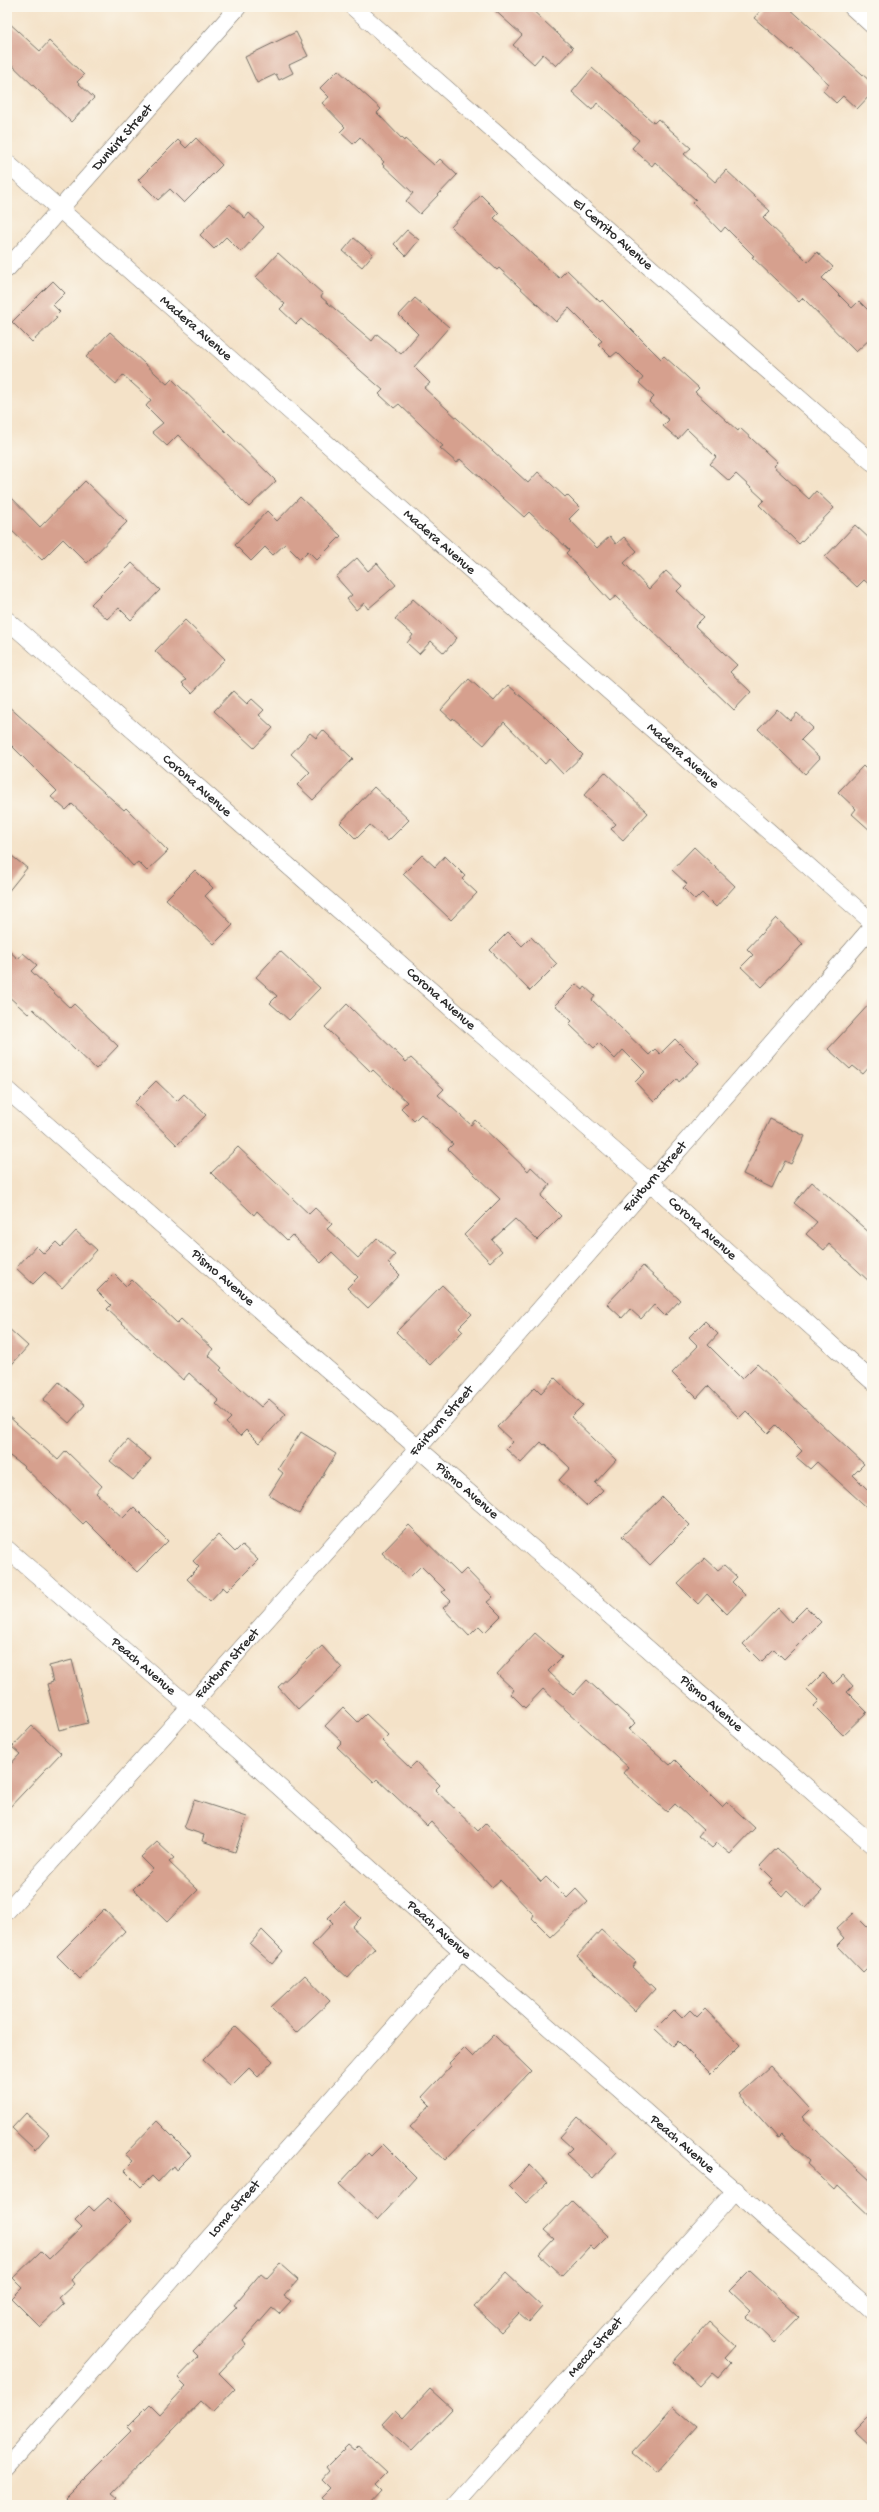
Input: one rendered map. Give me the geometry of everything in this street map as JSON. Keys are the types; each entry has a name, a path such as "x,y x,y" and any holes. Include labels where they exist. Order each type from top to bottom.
{"street":[{"name":"Dunkirk Street","path":"7,269 238,7"},
{"name":"El Cerrito Avenue","path":"353,7 872,462"},
{"path":"852,7 872,25"},
{"name":"Madera Avenue","path":"7,163 872,922"},
{"name":"Corona Avenue","path":"7,620 651,1183 872,1381"},
{"name":"Fairburn Street","path":"7,1910 190,1707 417,1447 651,1183 872,927"},
{"name":"Pismo Avenue","path":"7,1090 872,1844"},
{"name":"Peach Avenue","path":"7,1549 190,1707 462,1951 872,2311"},
{"name":"Loma Street","path":"7,2467 462,1951"},
{"name":"Mecca Street","path":"455,2505 736,2190"}],"building":[{"path":"491,7 529,7 573,48 556,66 543,54 534,64 513,45 522,35"},
{"path":"764,7 788,7 872,83 872,93 857,109 843,96 836,103 823,91 829,84 792,49 791,50 754,18"},
{"path":"7,21 40,51 49,41 84,75 77,82 94,98 71,122 7,60"},
{"path":"296,32 308,56 289,65 293,73 279,80 276,74 257,83 245,57"},
{"path":"592,68 654,123 658,119 691,148 684,154 715,182 726,170 770,211 763,218 808,262 817,252 833,267 822,278 852,308 859,301 872,314 872,337 856,352 803,298 799,302 752,257 754,256 725,227 721,232 693,203 696,200 655,162 652,166 632,148 639,140 597,103 592,110 572,92"},
{"path":"338,70 381,109 377,113 404,141 405,139 434,165 440,159 457,175 420,214 406,201 413,193 382,164 384,162 360,137 353,144 340,132 345,127 322,103 329,97 320,88"},
{"path":"196,138 222,165 184,203 170,189 158,200 138,180 178,140 186,148"},
{"path":"481,195 499,213 494,218 534,256 559,278 567,270 600,302 602,300 661,359 664,356 699,388 695,392 738,431 740,428 777,462 773,466 809,499 816,491 834,508 799,544 759,505 764,500 736,474 729,481 710,464 716,457 687,429 678,439 663,426 669,420 649,402 654,397 639,383 643,378 617,352 611,357 598,344 602,341 569,308 556,322 499,268 497,270 451,227"},
{"path":"230,204 245,218 249,213 264,227 241,252 226,237 214,249 200,235"},
{"path":"407,230 419,240 406,256 394,244"},
{"path":"354,238 373,254 362,267 343,251"},
{"path":"278,253 323,294 321,297 372,341 377,334 401,354 418,334 399,315 415,298 449,327 414,367 430,383 424,388 528,483 538,472 565,497 567,495 580,508 569,519 597,548 610,536 616,544 624,537 637,551 624,563 649,589 666,571 682,586 677,591 704,617 695,626 737,665 730,672 751,692 734,710 616,596 610,601 566,553 569,550 529,512 524,517 460,459 457,463 440,448 443,446 399,404 394,408 379,394 383,390 301,319 296,324 280,309 285,304 256,277"},
{"path":"53,281 65,293 53,305 60,312 55,317 57,318 32,342 12,322"},
{"path":"110,332 167,384 172,379 276,481 249,507 178,435 167,446 152,432 163,423 146,406 151,400 123,375 116,384 86,357"},
{"path":"85,481 127,522 87,563 63,539 42,560 7,526 7,493 40,527"},
{"path":"300,497 341,536 317,560 308,551 300,559 285,544 273,555 265,547 251,561 235,545 267,511 277,521"},
{"path":"855,525 872,541 872,587 864,580 857,587 825,557"},
{"path":"357,558 368,571 377,563 396,585 368,609 364,603 356,610 347,599 352,595 336,577"},
{"path":"132,563 160,590 131,620 119,608 107,619 91,604"},
{"path":"413,599 457,638 444,653 431,641 419,654 407,643 413,635 395,619"},
{"path":"185,620 225,659 192,693 182,683 186,680 155,651"},
{"path":"469,679 494,701 508,685 546,718 583,755 563,774 549,759 545,764 504,722 484,745 453,718 452,720 441,710"},
{"path":"233,691 247,704 252,699 264,710 259,715 273,728 254,748 214,711"},
{"path":"7,705 124,810 126,808 168,851 147,871 138,862 133,866 102,832 72,804 66,810 51,797 57,791 7,741"},
{"path":"777,709 790,721 797,713 813,728 801,740 820,758 805,774 758,729"},
{"path":"323,730 353,759 313,800 297,785 310,772 291,754 310,733 316,738"},
{"path":"863,766 872,775 872,832 852,814 856,809 838,792"},
{"path":"605,772 648,813 623,840 611,829 616,824 584,795"},
{"path":"374,787 409,820 388,841 370,825 356,839 340,823"},
{"path":"694,847 735,886 716,907 702,893 695,900 683,888 687,884 672,870"},
{"path":"7,852 27,868 7,893"},
{"path":"422,855 435,867 445,856 465,876 462,879 477,893 451,920 403,874"},
{"path":"195,870 213,888 205,896 233,925 214,944 166,899"},
{"path":"776,918 803,944 762,987 741,967 753,955 747,949"},
{"path":"508,932 522,946 531,937 557,964 530,991 490,950"},
{"path":"7,949 18,959 23,953 37,965 31,971 70,1008 74,1004 118,1046 96,1069 33,1009 28,1014 7,995"},
{"path":"280,951 320,988 289,1020 270,1003 277,996 256,977"},
{"path":"576,984 583,990 585,987 595,996 592,1000 649,1055 655,1049 660,1054 675,1039 699,1063 679,1082 677,1079 654,1102 635,1082 645,1072 623,1050 615,1059 599,1043 594,1048 569,1024 572,1021 555,1005"},
{"path":"872,1001 872,1064 863,1074 853,1066 850,1069 828,1049"},
{"path":"347,1004 406,1062 411,1058 444,1089 438,1095 471,1125 475,1120 528,1171 531,1167 550,1185 541,1196 561,1216 537,1240 515,1219 492,1240 502,1251 490,1262 464,1235 500,1199 448,1149 453,1144 421,1114 414,1121 401,1108 407,1102 373,1070 371,1072 325,1027"},
{"path":"156,1081 177,1101 184,1094 206,1115 177,1145 134,1103"},
{"path":"770,1119 805,1136 791,1164 785,1161 772,1188 743,1174"},
{"path":"238,1147 309,1214 315,1208 332,1224 327,1229 358,1258 377,1238 395,1255 388,1263 400,1275 368,1308 347,1288 358,1277 332,1252 321,1263 292,1235 287,1240 257,1211 254,1215 211,1173"},
{"path":"812,1182 872,1235 872,1284 829,1244 824,1250 806,1234 817,1222 794,1203"},
{"path":"76,1231 97,1250 62,1288 45,1272 33,1284 16,1268 36,1246 44,1254 56,1242 61,1247"},
{"path":"643,1266 680,1300 665,1316 654,1305 641,1319 630,1309 622,1318 607,1304"},
{"path":"114,1274 126,1286 132,1280 177,1323 181,1319 213,1349 208,1355 222,1368 220,1370 261,1407 269,1399 286,1414 259,1443 246,1430 240,1436 226,1423 231,1418 216,1404 219,1401 189,1373 183,1380 107,1309 111,1305 97,1291"},
{"path":"442,1285 472,1314 459,1327 463,1331 430,1365 396,1332"},
{"path":"705,1321 718,1334 708,1345 742,1379 757,1364 864,1464 853,1475 872,1494 872,1512 817,1462 810,1469 796,1457 802,1451 776,1425 768,1433 746,1411 739,1418 708,1386 697,1398 672,1373 698,1346 689,1337"},
{"path":"7,1327 28,1346 7,1370"},
{"path":"555,1378 583,1405 571,1417 616,1460 595,1483 603,1490 587,1506 559,1480 570,1468 545,1444 544,1445 541,1442 521,1463 506,1449 513,1442 497,1427 535,1387 541,1393"},
{"path":"59,1382 85,1405 69,1423 43,1400"},
{"path":"7,1415 58,1460 66,1451 102,1486 96,1493 123,1518 134,1507 168,1541 137,1572 86,1521 83,1524 22,1465 7,1454"},
{"path":"301,1432 336,1454 299,1514 269,1495 283,1473 278,1469"},
{"path":"128,1440 151,1459 133,1480 110,1461"},
{"path":"662,1497 690,1525 650,1565 622,1536"},
{"path":"409,1525 460,1575 466,1569 493,1597 487,1602 501,1616 485,1632 479,1626 469,1636 443,1608 451,1601 442,1592 445,1590 421,1566 409,1578 382,1553"},
{"path":"218,1535 235,1552 242,1545 258,1560 227,1591 223,1587 210,1601 187,1579 199,1567 193,1561"},
{"path":"705,1558 718,1570 724,1565 737,1577 732,1582 745,1595 727,1614 707,1594 698,1604 678,1584"},
{"path":"806,1607 821,1622 784,1659 774,1649 761,1662 743,1644 778,1608 791,1622"},
{"path":"535,1633 562,1657 548,1671 573,1695 587,1680 635,1723 629,1729 670,1765 675,1760 722,1807 727,1802 755,1828 730,1854 717,1843 712,1848 698,1836 703,1830 675,1804 667,1812 623,1773 628,1767 543,1689 525,1708 511,1694 514,1690 497,1674"},
{"path":"322,1646 342,1668 298,1709 278,1687"},
{"path":"72,1660 88,1723 59,1730 47,1684 53,1682 49,1666"},
{"path":"823,1673 834,1684 843,1675 853,1686 847,1692 867,1712 843,1735 814,1706 819,1701 807,1689"},
{"path":"343,1707 358,1722 366,1714 388,1735 382,1741 410,1768 416,1762 440,1785 435,1790 478,1831 486,1823 541,1882 546,1877 567,1898 576,1889 588,1902 551,1937 532,1918 534,1915 500,1880 492,1887 431,1822 427,1826 377,1779 374,1782 337,1747 342,1742 325,1726"},
{"path":"32,1726 61,1753 7,1810 7,1768 20,1754 12,1747"},
{"path":"194,1800 247,1817 235,1852 202,1841 204,1835 184,1828"},
{"path":"157,1842 174,1858 169,1862 198,1890 167,1922 133,1889 153,1869 141,1857"},
{"path":"777,1848 822,1891 806,1908 787,1890 782,1896 769,1883 773,1879 760,1866"},
{"path":"344,1902 361,1918 352,1927 375,1948 348,1978 312,1945 333,1923 328,1918"},
{"path":"104,1909 125,1931 80,1979 57,1956"},
{"path":"853,1913 872,1932 872,1963 863,1972 837,1945 844,1938 836,1929"},
{"path":"262,1930 283,1951 272,1964 250,1944"},
{"path":"601,1930 636,1962 632,1967 655,1989 635,2011 577,1956"},
{"path":"305,1975 330,2001 296,2033 271,2007"},
{"path":"705,2009 740,2045 711,2074 678,2041 673,2046 655,2029 674,2010 682,2018 690,2010 697,2017"},
{"path":"236,2026 273,2061 258,2077 249,2068 231,2086 203,2060"},
{"path":"494,2035 531,2071 445,2160 410,2127 430,2105 422,2097 451,2066 449,2063 464,2048 473,2057"},
{"path":"770,2066 810,2109 802,2117 872,2182 872,2218 838,2186 835,2190 807,2164 809,2161 781,2135 778,2138 739,2094"},
{"path":"26,2113 49,2134 35,2150 12,2128"},
{"path":"578,2117 617,2152 593,2179 566,2154 572,2148 560,2137"},
{"path":"157,2121 191,2155 176,2170 173,2166 158,2182 152,2176 141,2187 124,2170 133,2161 125,2154"},
{"path":"383,2144 416,2177 377,2220 339,2184 368,2153 371,2156"},
{"path":"530,2165 547,2183 526,2203 509,2186"},
{"path":"108,2198 131,2221 71,2280 74,2284 59,2298 64,2304 40,2327 11,2298 22,2287 13,2278 41,2251 49,2259 82,2227 75,2220 89,2206 94,2211"},
{"path":"572,2201 608,2236 594,2250 590,2246 562,2276 539,2255 554,2239 544,2230"},
{"path":"280,2264 298,2280 284,2296 291,2301 279,2314 272,2308 243,2341 246,2345 219,2373 235,2389 213,2412 201,2401 112,2493 118,2498 111,2505 73,2505 65,2497 131,2431 127,2427 150,2404 160,2414 186,2386 178,2378 198,2357 193,2352 237,2307 234,2305 261,2273 267,2278"},
{"path":"750,2271 799,2317 774,2343 746,2316 751,2311 730,2291"},
{"path":"506,2273 542,2307 529,2322 519,2313 501,2332 474,2307"},
{"path":"709,2322 735,2346 724,2358 730,2364 718,2378 712,2373 700,2386 673,2362"},
{"path":"430,2389 452,2409 412,2451 382,2424 395,2410 403,2418"},
{"path":"674,2407 697,2427 657,2472 633,2452"},
{"path":"872,2413 872,2448 854,2431"},
{"path":"348,2446 354,2451 359,2446 387,2472 374,2485 381,2492 369,2505 330,2505 321,2497 330,2488 322,2480 329,2472 326,2468"}]}
